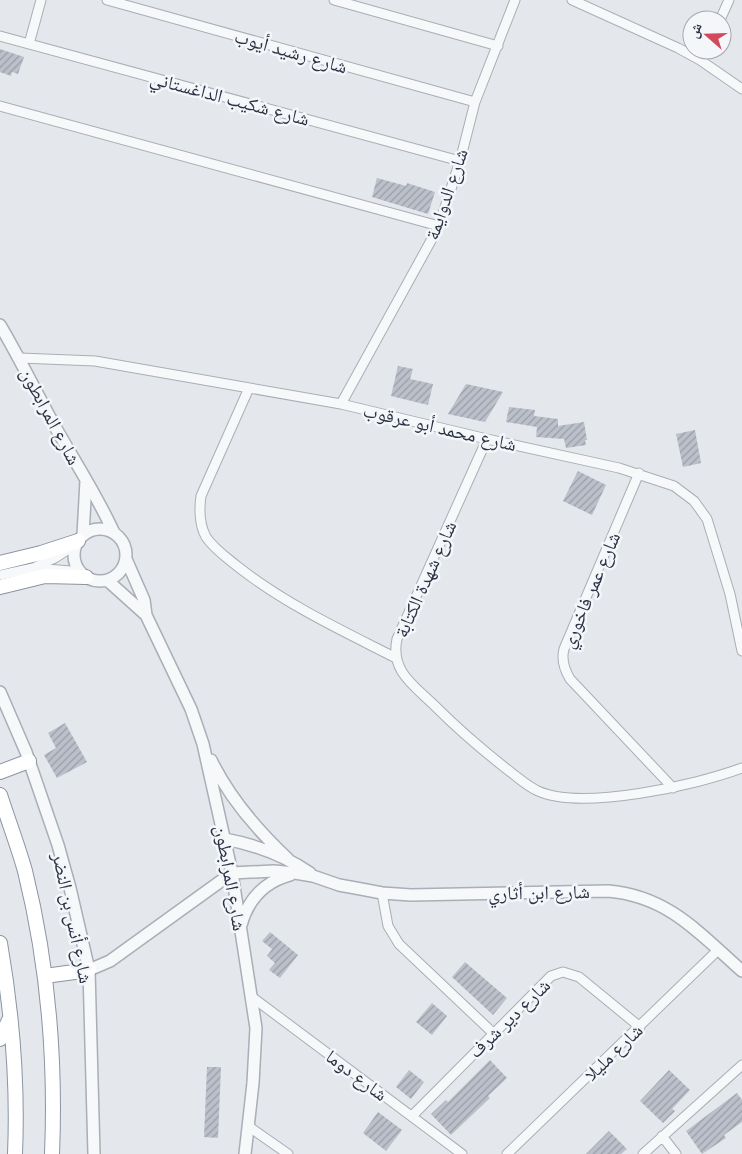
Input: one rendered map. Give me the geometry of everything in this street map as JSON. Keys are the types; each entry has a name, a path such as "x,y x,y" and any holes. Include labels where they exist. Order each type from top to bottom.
{"highway":[{"path":"0,563 79,541"},
{"path":"0,587 40,577 83,575"},
{"path":"0,772 29,761"},
{"path":"0,795 24,870 45,976 53,1070 52,1154"},
{"path":"0,942 8,989 14,1052 15,1154"},
{"path":"45,976 89,970"},
{"path":"0,1039 10,1018"}],"street":[{"path":"29,44 41,0"},
{"name":"شارع رشيد أيوب","path":"107,0 475,102"},
{"path":"334,0 498,46"},
{"name":"شارع الدوايمة","path":"341,404 439,226 460,161 475,102 515,0"},
{"path":"572,0 682,50"},
{"name":"شارع شكيب الداغستاني","path":"0,36 460,161"},
{"path":"700,60 742,89"},
{"path":"0,106 439,226"},
{"name":"شارع المرابطون","path":"0,325 20,358 51,420 114,533"},
{"name":"شارع محمد أبو عرقوب","path":"20,358 95,361 341,404 639,473 674,486 694,501 707,519 739,624 742,651"},
{"path":"249,388 201,496 199,510 206,536 214,547 225,556 282,598 396,658"},
{"name":"شارع شهدة الكتابة","path":"487,439 398,639 396,658 404,675 486,753 531,787 555,796 581,798 673,788 742,768"},
{"name":"شارع عمر فاخوري","path":"639,473 564,649 562,659 570,679 673,788"},
{"name":"شارع المرابطون","path":"79,541 86,481"},
{"path":"0,575 33,568 55,558 90,531 98,529 114,533 122,540 125,549 126,559 122,568 116,575 107,580 93,580 83,575 53,569 33,568"},
{"path":"79,541 74,555 76,564 83,575"},
{"name":"شارع المرابطون","path":"126,559 144,600 146,615 191,709 203,744 232,873 256,1028 245,1154"},
{"name":"شارع المرابطون","path":"107,580 146,615"},
{"name":"شارع أنس بن النضر","path":"0,692 29,761 63,862 89,970 94,1154"},
{"path":"203,744 231,795 267,840 288,859"},
{"name":"شارع ابن أثاري","path":"224,839 257,846 288,859 313,876"},
{"name":"شارع ابن أثاري","path":"232,873 267,871 295,873 313,876 340,885 382,893 411,895 608,891 626,893 647,899 680,916 742,971"},
{"path":"89,970 110,961 232,873"},
{"path":"240,930 245,913 253,898 265,886 279,878 295,873"},
{"path":"382,893 388,926 399,944 493,1033"},
{"name":"شارع مليلا","path":"506,1154 718,950"},
{"name":"شارع دير شرف","path":"412,1116 551,976 564,972 579,977 640,1027"},
{"name":"شارع دوما","path":"252,997 462,1154"},
{"path":"643,1154 741,1069"},
{"path":"248,1126 288,1154"},
{"path":"662,1136 676,1154"}],"building":[{"path":"0,49 24,57 18,74 12,72 11,76 0,72"},
{"path":"377,178 406,186 407,183 435,192 428,214 372,197"},
{"path":"398,366 413,369 410,379 433,384 428,405 391,396"},
{"path":"466,384 503,392 485,422 448,414"},
{"path":"509,407 535,410 534,416 558,419 558,426 584,422 586,445 566,448 564,439 536,437 537,427 506,422"},
{"path":"695,430 701,463 683,467 676,434"},
{"path":"578,471 606,485 592,515 563,501"},
{"path":"65,723 87,762 57,778 44,755 56,748 48,733"},
{"path":"270,932 298,955 280,978 269,970 275,963 267,956 272,949 262,941"},
{"path":"465,962 507,998 493,1015 452,977"},
{"path":"432,1003 447,1016 432,1035 416,1022"},
{"path":"490,1060 507,1078 488,1096 490,1098 451,1135 431,1114 446,1100 448,1102"},
{"path":"207,1067 221,1067 218,1138 204,1137"},
{"path":"409,1070 424,1082 411,1099 396,1087"},
{"path":"669,1070 690,1090 672,1109 675,1111 663,1123 640,1101"},
{"path":"737,1093 742,1100 742,1122 724,1135 726,1138 702,1154 686,1131"},
{"path":"378,1112 402,1130 386,1151 363,1133"},
{"path":"609,1131 627,1149 621,1154 586,1154"}]}
